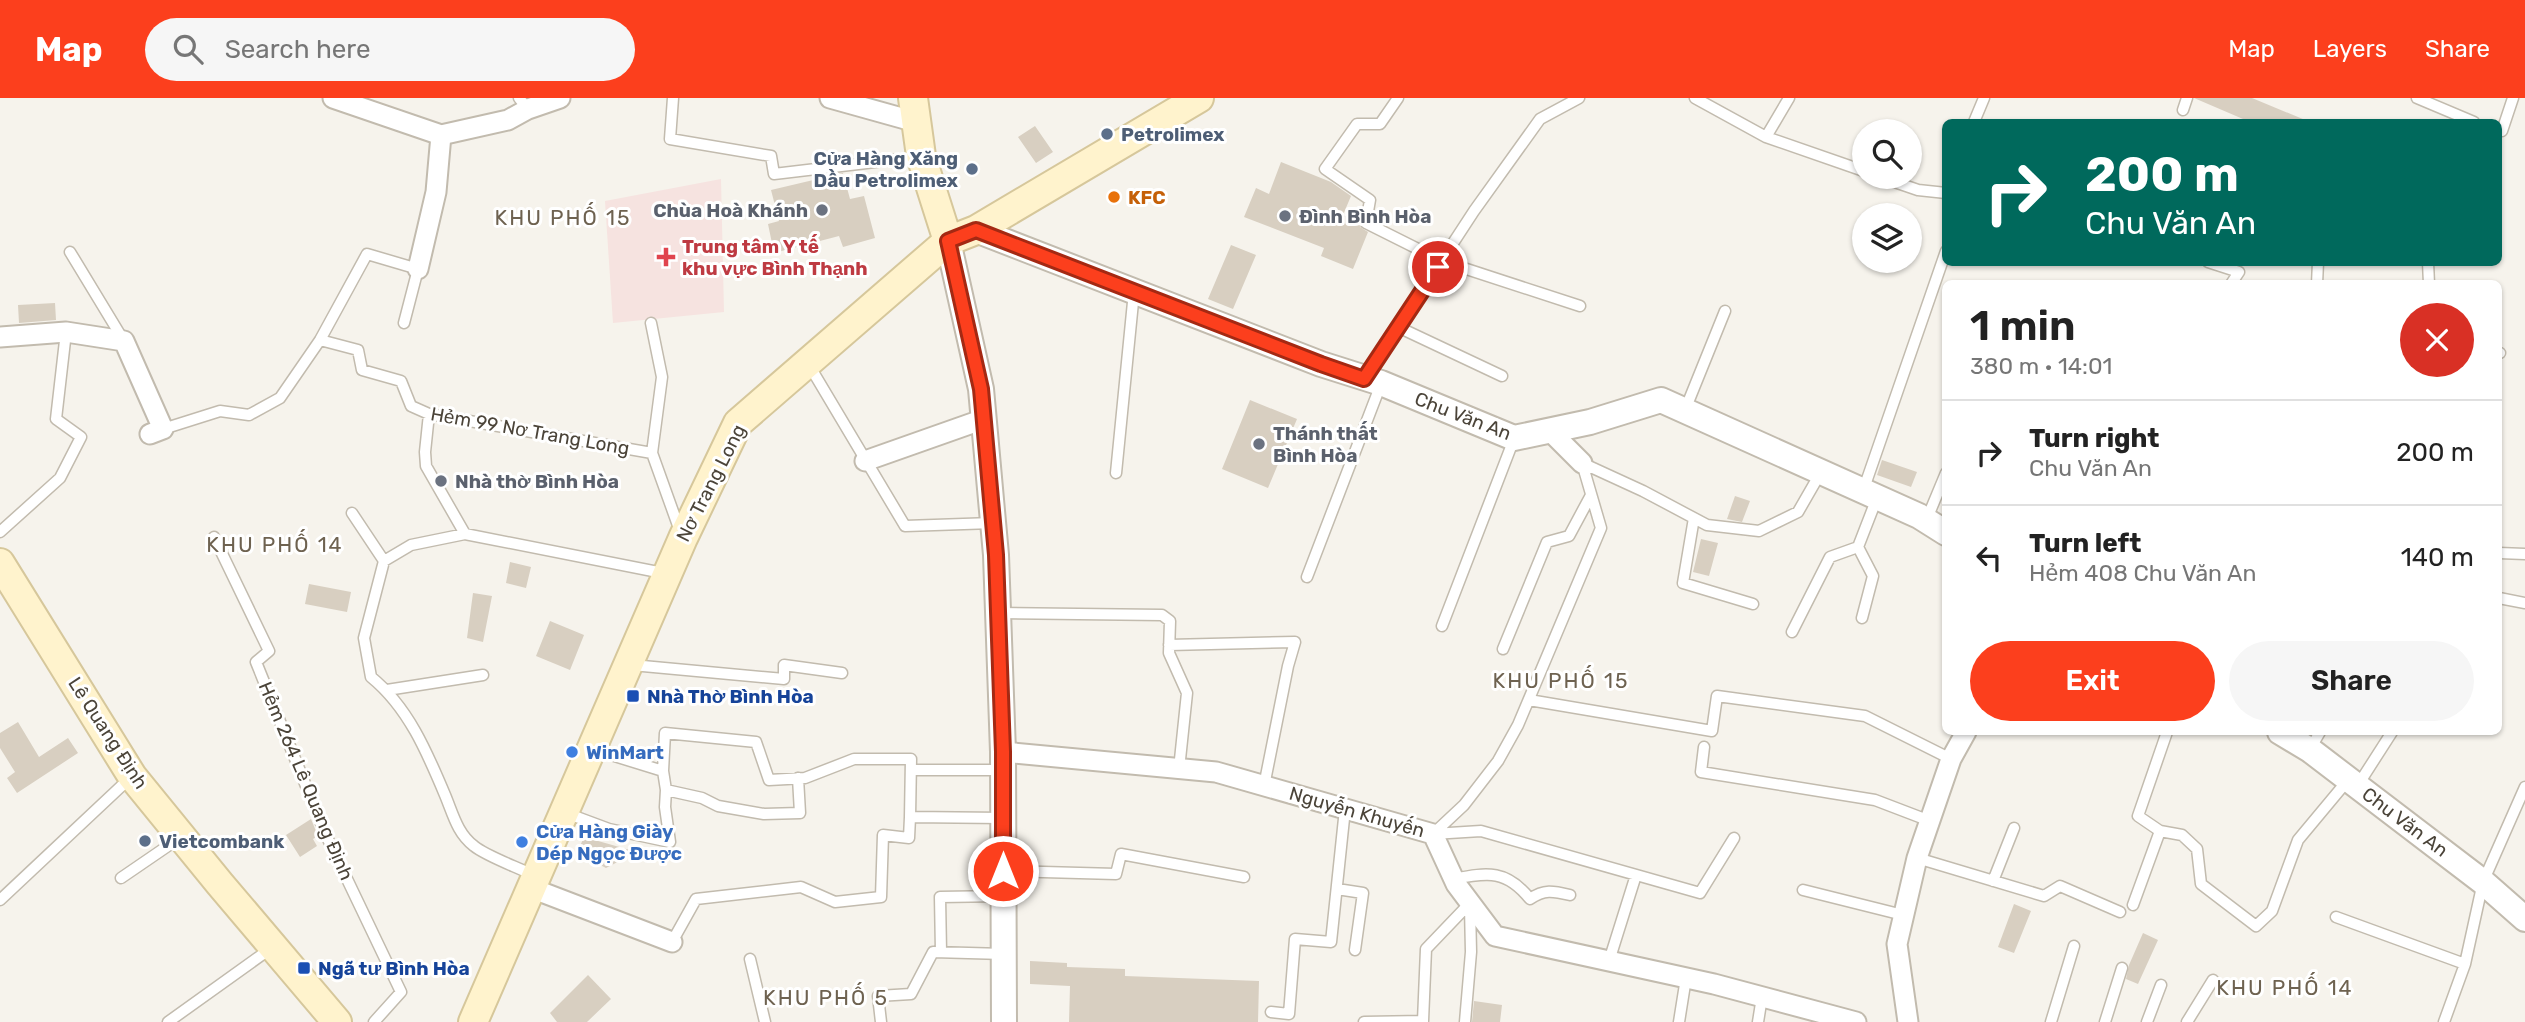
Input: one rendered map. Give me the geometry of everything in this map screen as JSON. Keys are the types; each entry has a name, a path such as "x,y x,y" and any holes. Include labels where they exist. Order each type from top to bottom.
{"main road":[{"name":"Nơ Trang Long","path":"473,1022 667,574 738,423 948,241 976,230 1199,98"},
{"path":"915,110 921,156 948,241"},
{"name":"Lê Quang Định","path":"4,577 132,776 337,1022"}],"street":[{"path":"333,98 441,135 509,120 524,104 560,98"},
{"path":"830,98 915,110"},
{"path":"418,269 436,192 441,135"},
{"name":"Chu Văn An","path":"976,230 1373,381 1514,439 1590,422 1661,400 1870,494 1936,527"},
{"path":"948,241 981,389 993,523 1003,761 1004,1022"},
{"path":"0,337 66,332 124,341 157,432"},
{"path":"865,461 984,419"},
{"path":"1550,431 1582,463"},
{"path":"1908,1022 1896,944 1917,858 1951,759 1964,735"},
{"name":"Chu Văn An","path":"2292,735 2315,741 2353,783 2483,883 2525,919"},
{"name":"Nguyễn Khuyến","path":"1003,761 1216,772 1433,834 1454,878 1495,936 1686,978 1856,1022"},
{"path":"533,882 672,942"}],"lane":[{"path":"673,98 670,138 771,156 774,174 921,156"},
{"path":"1398,98 1380,124 1357,124 1325,169 1370,200 1366,223 1442,261 1580,306"},
{"path":"1307,577 1373,381 1398,327 1474,211 1540,119 1578,98"},
{"path":"1695,98 1766,137 1852,167"},
{"path":"1766,137 1789,98"},
{"path":"1975,119 1984,98"},
{"path":"2183,110 2187,98"},
{"path":"2417,98 2467,119"},
{"path":"2502,128 2513,98"},
{"path":"1915,189 1942,193"},
{"path":"70,252 124,341"},
{"path":"157,432 220,411 249,415 280,398 320,340 367,254 418,269 404,323"},
{"path":"1863,618 1872,576 1858,547 1870,494 1942,264"},
{"path":"2220,266 2239,272 2234,280"},
{"path":"1115,473 1135,292"},
{"path":"1685,411 1725,311"},
{"name":"Hẻm 99 Nơ Trang Long","path":"651,323 662,377 652,453 683,538"},
{"path":"1398,327 1502,376"},
{"path":"0,532 60,478 81,438 56,419 66,332"},
{"name":"Hẻm 99 Nơ Trang Long","path":"320,340 358,350 362,370 401,381 411,405 429,414 652,453"},
{"path":"807,362 905,526 993,523"},
{"path":"429,414 426,466 465,534"},
{"path":"1443,626 1514,439"},
{"path":"1582,463 1707,525 1759,531 1798,512 1821,472"},
{"path":"1433,834 1464,806 1498,761 1529,700 1601,528 1582,463"},
{"path":"1503,649 1547,542 1569,536 1591,495"},
{"path":"1936,527 1942,495"},
{"path":"352,513 384,561"},
{"path":"1694,518 1683,583 1754,604"},
{"path":"533,882 474,846 452,820 446,798 416,731 387,690 370,677 364,638 384,561 411,545 465,534 667,574"},
{"name":"Hẻm 264 Lê Quang Định","path":"214,537 269,651 256,662 325,833 401,992 374,1022"},
{"path":"1792,632 1830,557 1858,547"},
{"path":"2502,553 2525,554"},
{"path":"2502,599 2525,603"},
{"path":"998,613 1162,615 1170,621 1169,653 1187,693 1180,769"},
{"path":"1169,645 1295,642 1264,786"},
{"path":"628,664 783,679 784,664 842,673"},
{"path":"387,690 483,676"},
{"path":"1529,700 1712,731 1717,696 1865,716 1951,759"},
{"path":"563,811 609,829 670,842 663,771 665,733 756,743 769,780 805,778 854,759 911,759 909,838 883,835 881,897 835,902 801,887 696,900 672,942"},
{"path":"2166,735 2138,816 2160,831 2182,835 2197,849 2201,884 2256,926 2272,911 2298,840 2353,783 2390,735"},
{"path":"1704,747 1701,772 1875,800 1930,821"},
{"path":"591,748 663,771"},
{"path":"912,770 1003,761"},
{"path":"0,900 132,776"},
{"path":"666,790 702,798 718,806 764,814 800,813 798,778"},
{"path":"2444,1022 2465,964 2483,883 2525,787"},
{"path":"1271,1012 1289,1014 1295,939 1331,942 1345,809"},
{"path":"910,817 1003,818"},
{"path":"1993,881 2014,828"},
{"path":"1433,834 1481,831 1700,893 1734,838"},
{"path":"2133,905 2160,831"},
{"path":"121,878 182,836"},
{"path":"1003,871 1116,874 1121,854 1244,877"},
{"path":"1917,858 2045,896 2060,886 2120,912"},
{"path":"1454,878 1485,873 1507,878 1530,900 1540,892 1550,890 1570,895"},
{"path":"1609,961 1636,875"},
{"path":"1337,889 1363,893 1355,950"},
{"path":"1803,890 1903,915"},
{"path":"941,952 940,897 1004,896"},
{"path":"1364,1022 1423,1021 1426,948 1470,903"},
{"path":"1465,1022 1471,952 1470,903"},
{"path":"2336,917 2465,964"},
{"path":"168,1022 273,946"},
{"path":"2051,1022 2074,946"},
{"path":"881,1022 878,996 911,994 933,952 1004,954"},
{"path":"750,959 765,1022"},
{"path":"2105,1022 2122,968"},
{"path":"1679,1022 1686,978"},
{"path":"2187,1022 2213,980"},
{"path":"2147,1022 2161,985"},
{"path":"1758,1022 1762,997"}],"shaded area":[{"name":"Trung tâm Y tế khu vực Bình Thạnh","path":"721,179 724,312 613,323 605,201"}],"building":[{"path":"2194,98 2252,98 2303,119 2243,119"},
{"path":"1035,126 1053,152 1036,163 1018,137"},
{"name":"Đình Bình Hòa","path":"1281,162 1331,182 1351,196 1343,215 1359,221 1360,227 1368,232 1353,269 1321,256 1324,248 1244,217 1256,188 1269,194"},
{"name":"Chùa Hoà Khánh","path":"843,173 850,199 864,196 875,238 843,247 839,236 774,253 768,224 779,221 771,190"},
{"path":"1231,245 1256,255 1233,309 1208,299"},
{"path":"55,303 56,320 19,323 18,305"},
{"name":"Thánh thất Bình Hòa","path":"1250,400 1297,419 1268,488 1222,469"},
{"path":"1882,460 1917,472 1911,487 1877,475"},
{"path":"1735,496 1750,501 1742,522 1727,519"},
{"path":"1701,539 1718,543 1709,576 1693,572"},
{"path":"510,562 531,567 526,588 506,583"},
{"path":"309,584 351,592 347,612 305,604"},
{"path":"473,593 492,596 483,642 467,638"},
{"path":"550,621 584,635 570,670 536,656"},
{"path":"18,722 39,757 68,738 78,753 17,793 7,778 15,772 0,748 0,733"},
{"path":"311,819 318,836 313,839 317,846 300,857 286,835"},
{"path":"584,837 637,852 606,868 577,853"},
{"path":"2014,904 2031,911 2014,953 1998,947"},
{"path":"2143,933 2158,940 2138,984 2126,979"},
{"path":"1030,961 1067,963 1067,967 1125,969 1125,976 1259,981 1258,1022 1069,1022 1070,986 1030,984"},
{"path":"588,975 611,999 587,1022 557,1022 550,1013"},
{"path":"1474,1001 1502,1005 1500,1022 1472,1022"}],"place":[{"name":"Petrolimex","path":"1107,134"},
{"name":"Cửa Hàng Xăng Dầu Petrolimex","path":"972,169"},
{"name":"KFC","path":"1114,197"},
{"name":"Chùa Hoà Khánh","path":"822,210"},
{"name":"Đình Bình Hòa","path":"1285,216"},
{"name":"Trung tâm Y tế khu vực Bình Thạnh","path":"666,257"},
{"name":"Thánh thất Bình Hòa","path":"1259,444"},
{"name":"Nhà thờ Bình Hòa","path":"441,481"},
{"name":"Nhà Thờ Bình Hòa","path":"633,696"},
{"name":"WinMart","path":"572,752"},
{"name":"Vietcombank","path":"145,841"},
{"name":"Cửa Hàng Giày Dép Ngọc Được","path":"522,842"},
{"name":"Ngã tư Bình Hòa","path":"304,968"}],"district":[{"name":"KHU PHỐ 15","path":"563,217"},
{"name":"KHU PHỐ 14","path":"275,544"},
{"name":"KHU PHỐ 15","path":"1561,680"},
{"name":"KHU PHỐ 14","path":"2285,987"},
{"name":"KHU PHỐ 5","path":"826,997"}],"route":[{"path":"1003,871 1003,752 996,555 981,389 948,241 976,230 1364,379 1438,267"}]}
